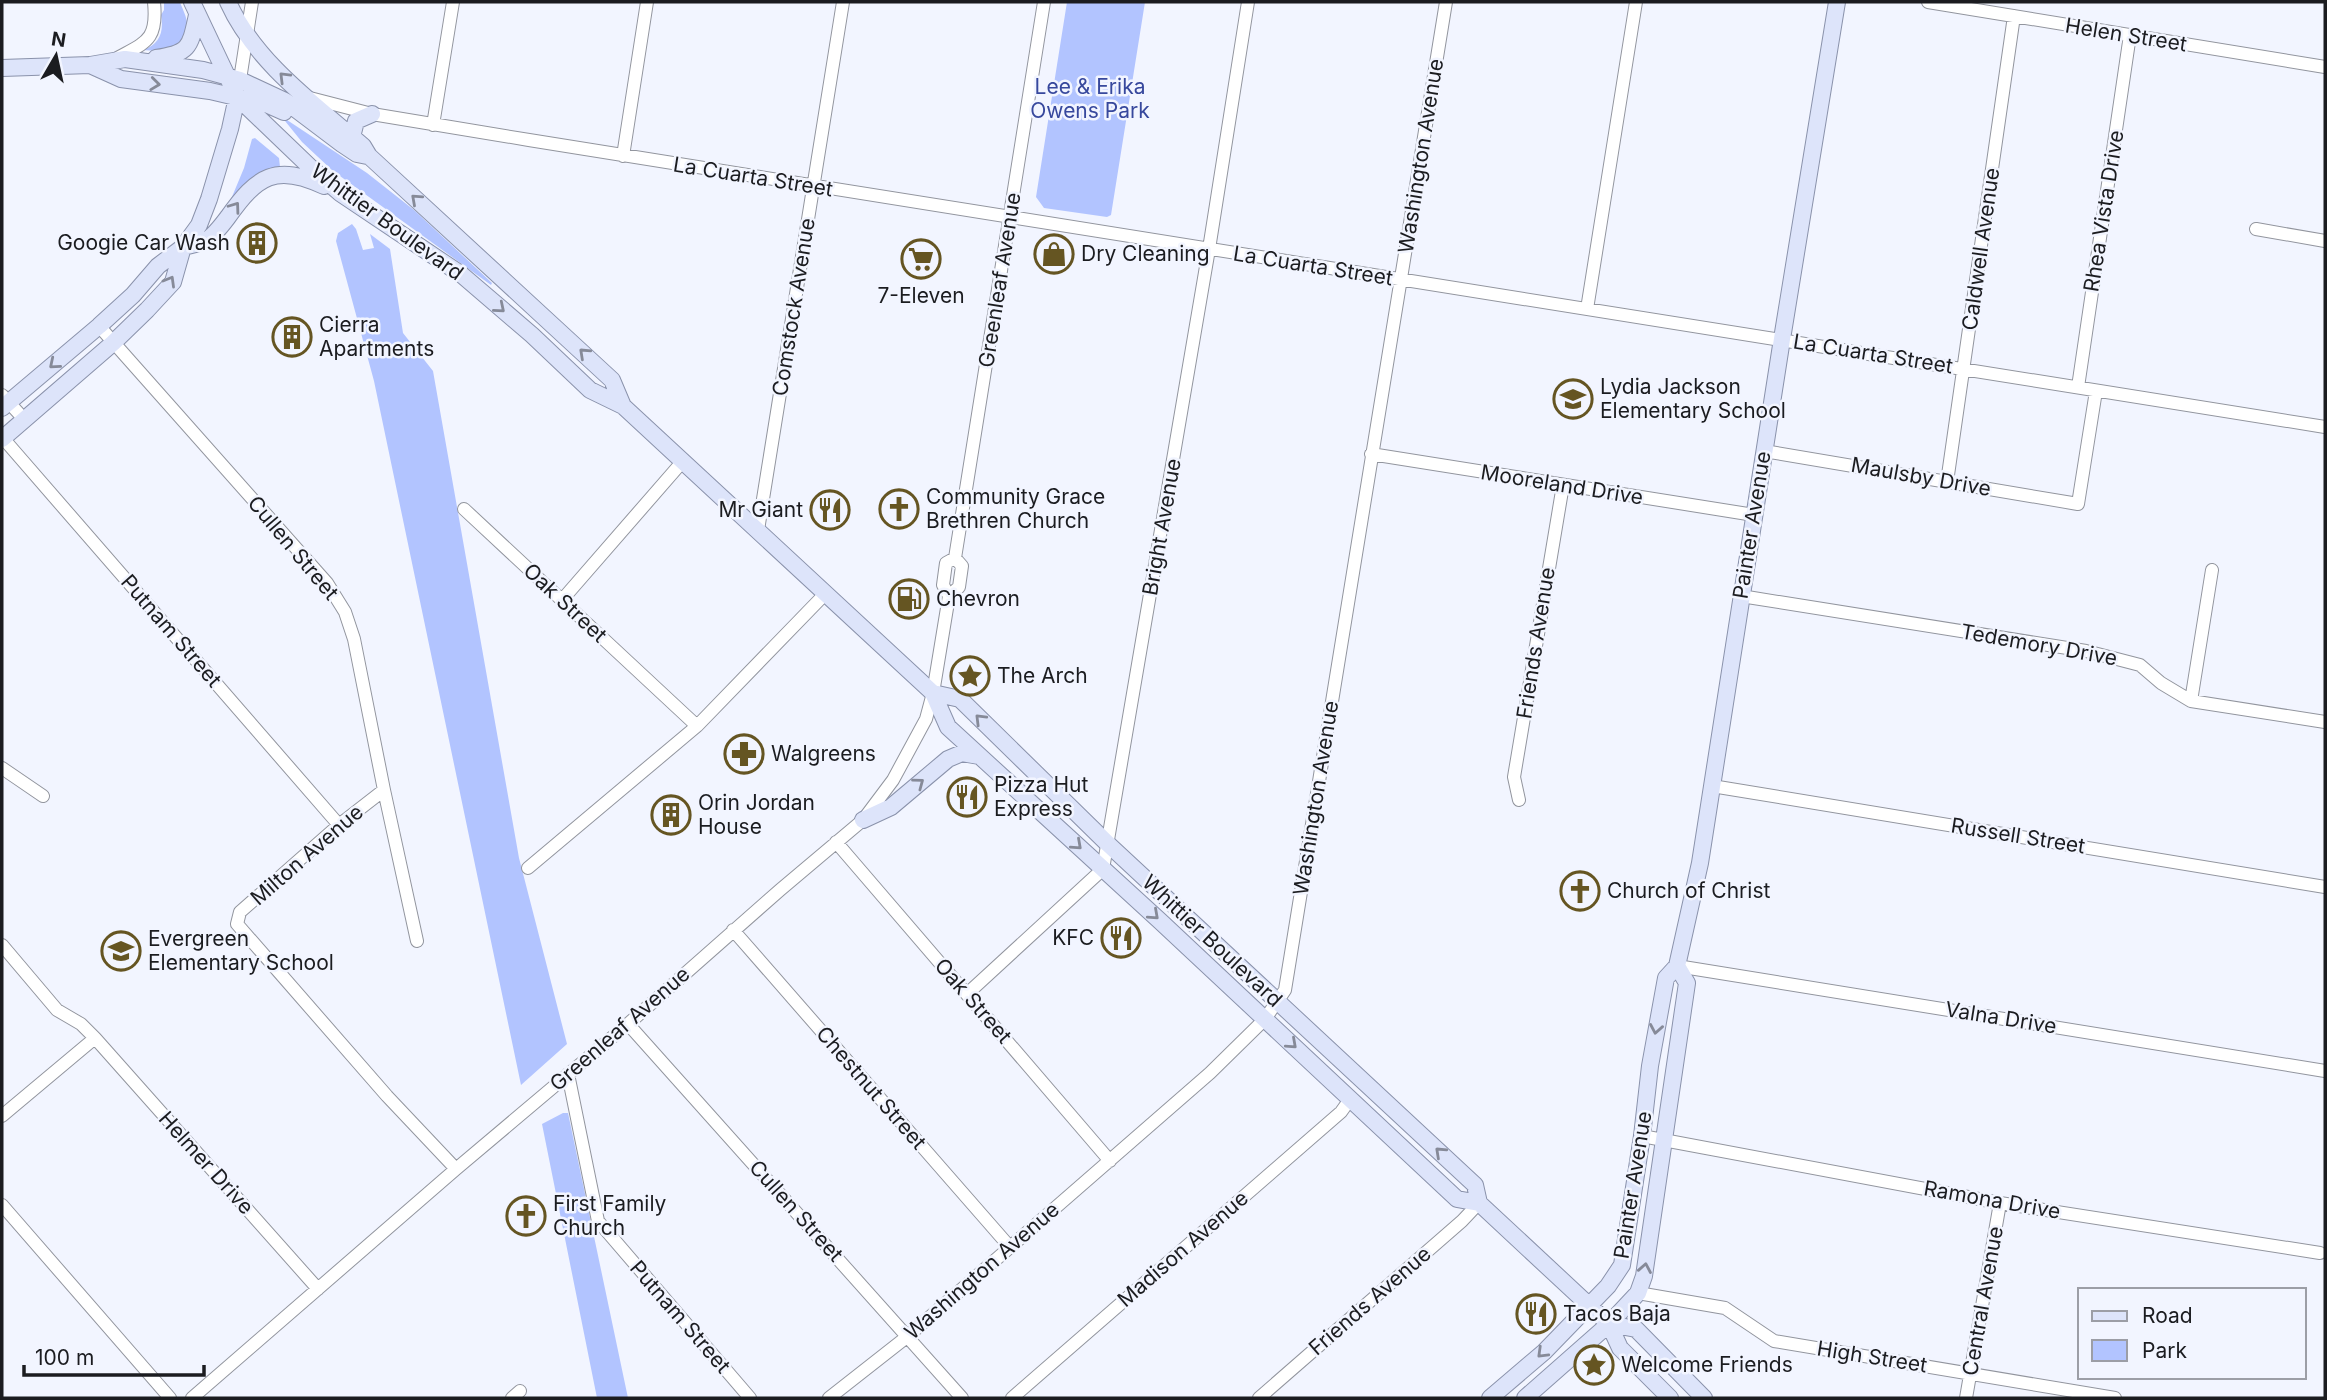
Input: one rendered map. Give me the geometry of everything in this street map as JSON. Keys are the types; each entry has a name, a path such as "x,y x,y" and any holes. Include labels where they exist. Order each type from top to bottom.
{"main road":[{"name":"Whittier Boulevard","path":"228,2 246,32 276,69 347,140 363,146 369,156 612,380 623,406"},
{"name":"Painter Avenue","path":"1490,1398 1544,1352 1608,1286 1622,1265 1650,1066 1666,978 1677,965 1700,863 1837,2"},
{"name":"Whittier Boulevard","path":"194,8 233,78 237,96 340,193 461,275 532,335 590,390 623,406 933,693 948,727 979,756 1457,1199 1479,1203 1590,1305 1609,1324 1620,1348 1670,1398"},
{"path":"144,60 175,55 186,47 194,8"},
{"path":"2,68 90,65 125,59 144,60 233,78 285,101 347,140"},
{"path":"90,65 121,79 237,96 279,109 326,140 347,140"},
{"path":"4,402 99,326 133,295 158,266 183,247 199,225 209,199 237,96"},
{"path":"347,140 356,121 372,114"},
{"path":"183,247 207,240 243,195 260,180 292,173 312,179 340,193"},
{"path":"2,438 113,343 173,282 183,247"},
{"name":"Whittier Boulevard","path":"933,693 960,699 1108,844 1475,1185 1479,1203"},
{"path":"863,820 891,807 948,759 962,753 979,756"},
{"name":"Painter Avenue","path":"1525,1398 1609,1324 1638,1293 1644,1276 1686,983 1677,965"},
{"name":"Whittier Boulevard","path":"1609,1324 1636,1329 1704,1398"}],"street":[{"path":"233,78 251,2"},
{"path":"433,125 453,2"},
{"path":"622,156 647,2"},
{"name":"Comstock Avenue","path":"758,530 843,2"},
{"name":"Greenleaf Avenue","path":"192,1398 863,820 888,788 915,743 926,719 933,693 949,596 943,585 946,563 955,558 1044,2"},
{"name":"Bright Avenue","path":"1103,869 1209,249 1248,2"},
{"name":"Washington Avenue","path":"829,1398 908,1336 1210,1073 1265,1019 1285,990 1446,2"},
{"path":"1587,309 1636,2"},
{"name":"Helen Street","path":"1928,2 2325,67"},
{"path":"110,62 151,36 155,28 154,8"},
{"name":"Caldwell Avenue","path":"1947,482 2014,16"},
{"name":"Rhea Vista Drive","path":"2078,387 2130,35"},
{"name":"La Cuarta Street","path":"303,96 372,114 622,156 2325,427"},
{"path":"2256,229 2325,241"},
{"name":"Cullen Street","path":"99,326 327,583 345,612 354,639 417,941"},
{"name":"Maulsby Drive","path":"1764,451 2078,504 2096,391"},
{"path":"4,402 24,419"},
{"name":"Putnam Street","path":"2,438 339,825"},
{"name":"Mooreland Drive","path":"1371,454 1754,515"},
{"path":"562,600 683,461"},
{"name":"Friends Avenue","path":"1519,800 1514,777 1563,485"},
{"name":"Oak Street","path":"464,509 697,726"},
{"path":"2191,701 2212,570"},
{"path":"528,868 697,726 825,594"},
{"name":"Tedemory Drive","path":"1741,596 2087,651 2140,665 2161,683 2191,701 2325,722"},
{"path":"2,768 43,796"},
{"name":"Russell Street","path":"1712,786 2325,887"},
{"name":"Milton Avenue","path":"384,790 339,825 240,912 237,924 387,1096 456,1170"},
{"name":"Oak Street","path":"836,842 1110,1160"},
{"path":"967,993 1103,869"},
{"name":"Chestnut Street","path":"733,930 1009,1246"},
{"name":"Helmer Drive","path":"2,945 57,1010 81,1024 95,1038 318,1289"},
{"name":"Valna Drive","path":"1677,965 2325,1071"},
{"name":"Cullen Street","path":"628,1024 962,1398"},
{"path":"2,1116 95,1038"},
{"name":"Putnam Street","path":"568,1074 598,1222 750,1398"},
{"name":"Madison Avenue","path":"1012,1398 1341,1112 1351,1098"},
{"name":"Ramona Drive","path":"1642,1136 1665,1138 2000,1203 2320,1253"},
{"name":"Friends Avenue","path":"1259,1398 1462,1221 1479,1203"},
{"name":"Central Avenue","path":"1966,1398 2000,1203"},
{"path":"2,1205 170,1398"},
{"name":"High Street","path":"1638,1293 1725,1308 1774,1341 2115,1398"}],"green space":[{"path":"164,2 180,2 186,18 186,32 172,47 143,50 160,37"},
{"name":"Lee & Erika Owens Park","path":"1067,2 1145,2 1111,215 1107,217 1044,208 1036,197"},
{"path":"281,116 367,173 414,210 492,283 491,285 333,171 302,142"},
{"path":"255,138 279,158 280,167 229,204 244,168 252,139"},
{"path":"352,224 363,250 374,248 370,234 390,249 403,333 433,371 519,858 567,1044 521,1085 374,381 336,241 338,233"},
{"path":"568,1113 628,1398 597,1398 542,1124"}],"place":[{"name":"Googie Car Wash","path":"257,243"},
{"name":"Dry Cleaning","path":"1054,254"},
{"name":"7-Eleven","path":"921,259"},
{"name":"Cierra Apartments","path":"292,337"},
{"name":"Lydia Jackson Elementary School","path":"1573,399"},
{"name":"Community Grace Brethren Church","path":"899,509"},
{"name":"Mr Giant","path":"830,510"},
{"name":"Chevron","path":"909,599"},
{"name":"The Arch","path":"970,676"},
{"name":"Walgreens","path":"744,754"},
{"name":"Pizza Hut Express","path":"967,797"},
{"name":"Orin Jordan House","path":"671,815"},
{"name":"Church of Christ","path":"1580,891"},
{"name":"KFC","path":"1121,938"},
{"name":"Evergreen Elementary School","path":"121,951"},
{"name":"First Family Church","path":"526,1216"},
{"name":"Tacos Baja","path":"1536,1314"},
{"name":"Welcome Friends","path":"1594,1365"}]}
